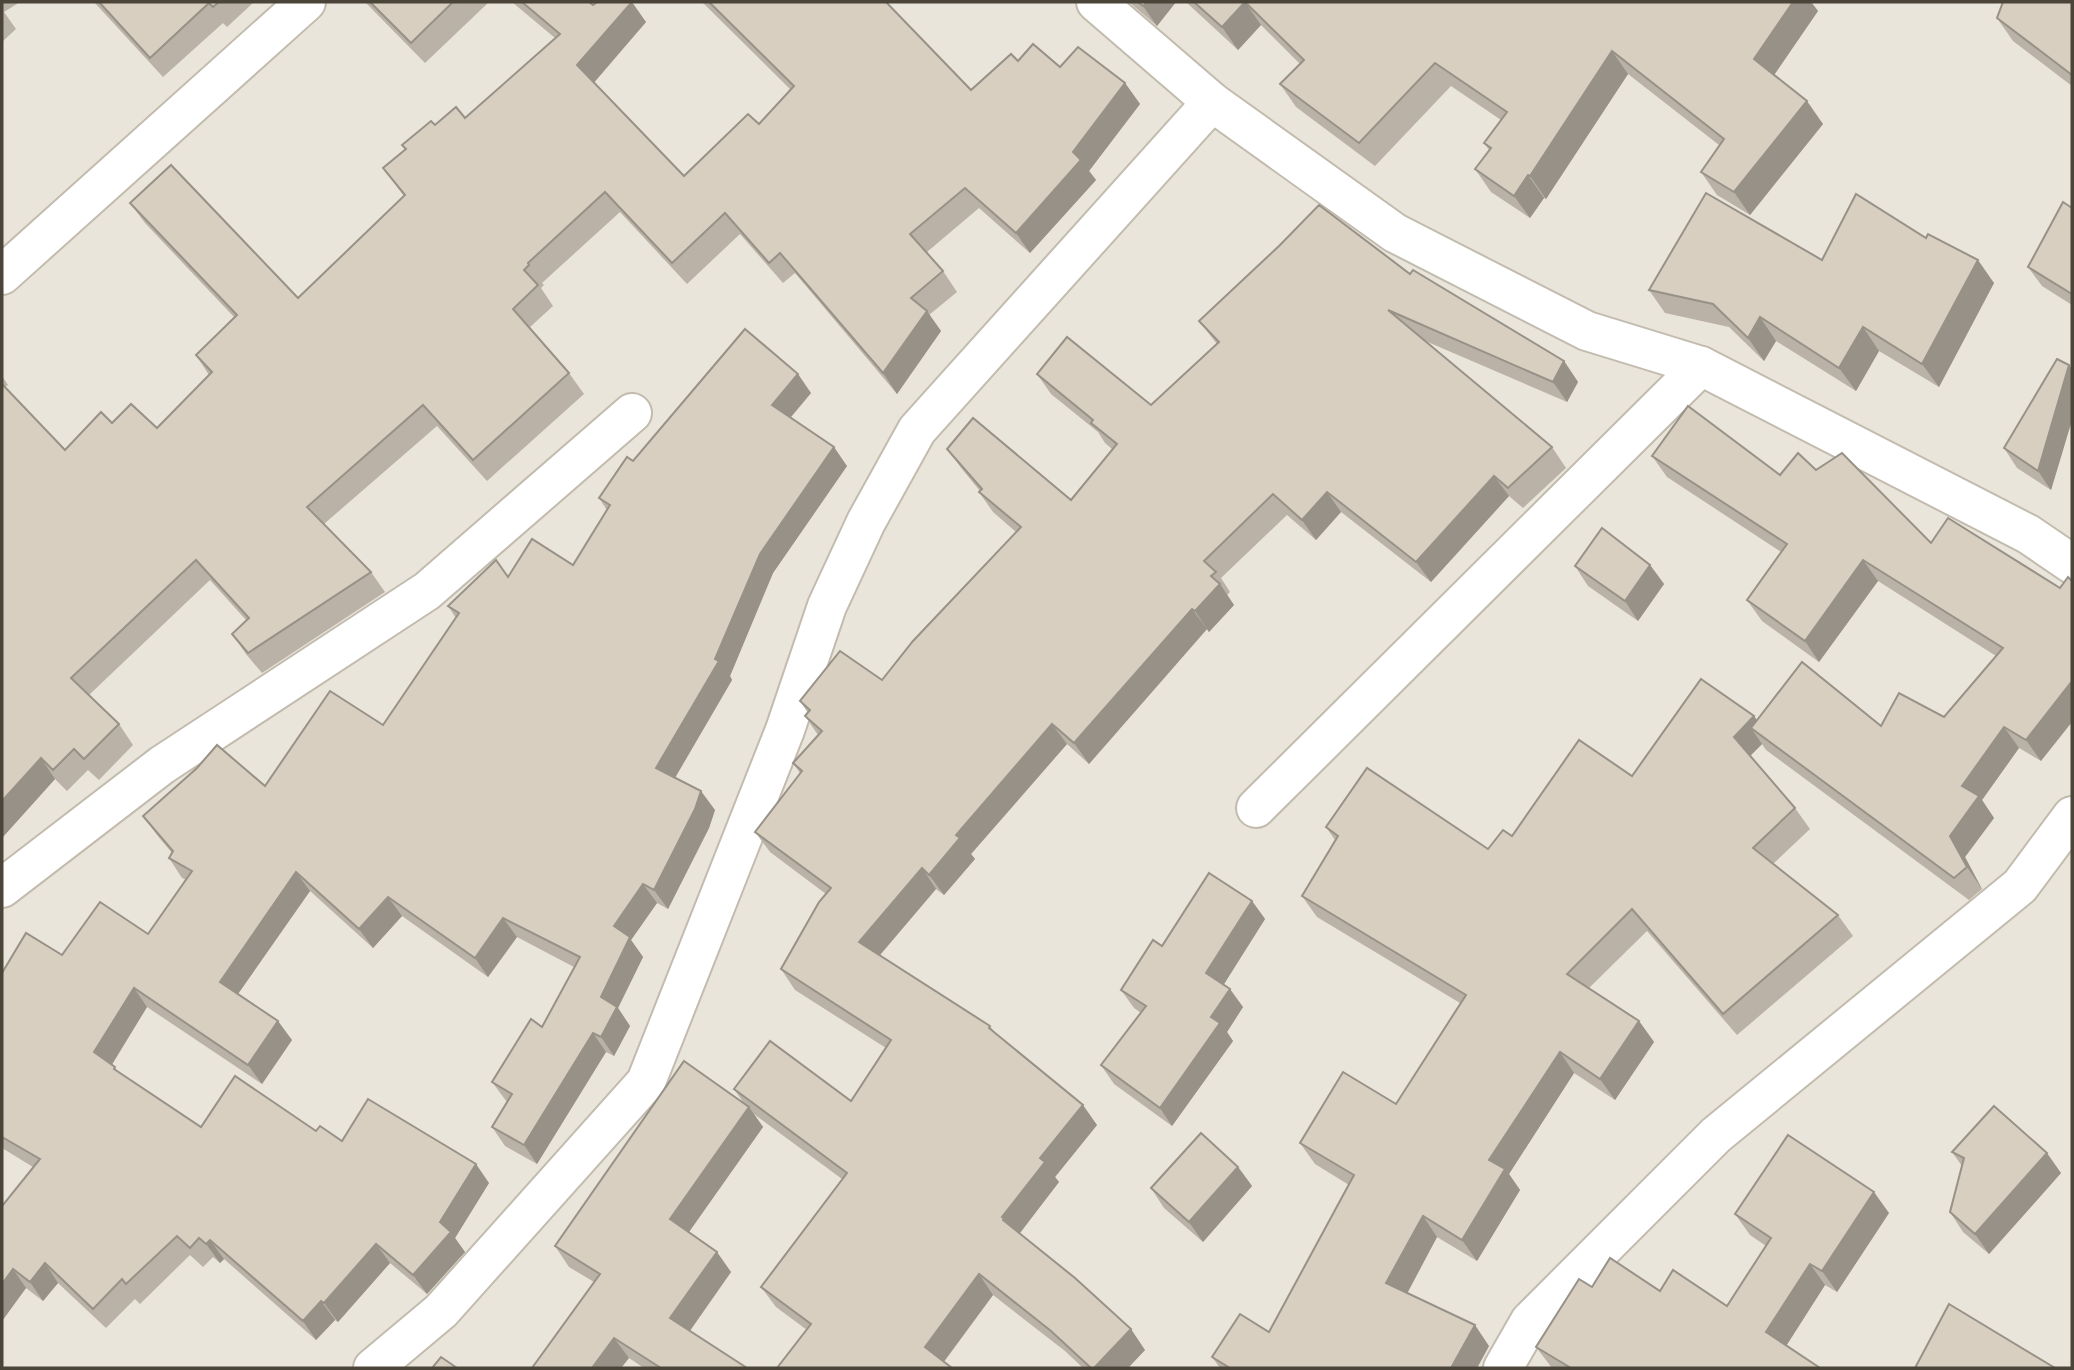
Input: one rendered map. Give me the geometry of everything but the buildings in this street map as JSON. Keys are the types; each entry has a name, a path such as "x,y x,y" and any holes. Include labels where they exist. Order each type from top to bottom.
{"street":[{"path":"2,275 306,2"},
{"path":"1096,2 1212,102 1395,233 1587,331 1701,366 2028,534 2072,564"},
{"path":"373,1368 441,1311 646,1082 785,730 827,607 866,522 917,430 1212,102"},
{"path":"1256,808 1701,366"},
{"path":"2,888 162,765 427,591 632,413"},
{"path":"1503,1368 1530,1321 1716,1135 2020,886 2072,816"}],"shaded area":[{"path":"2,2 2072,2 2072,1368 2,1368"}]}
